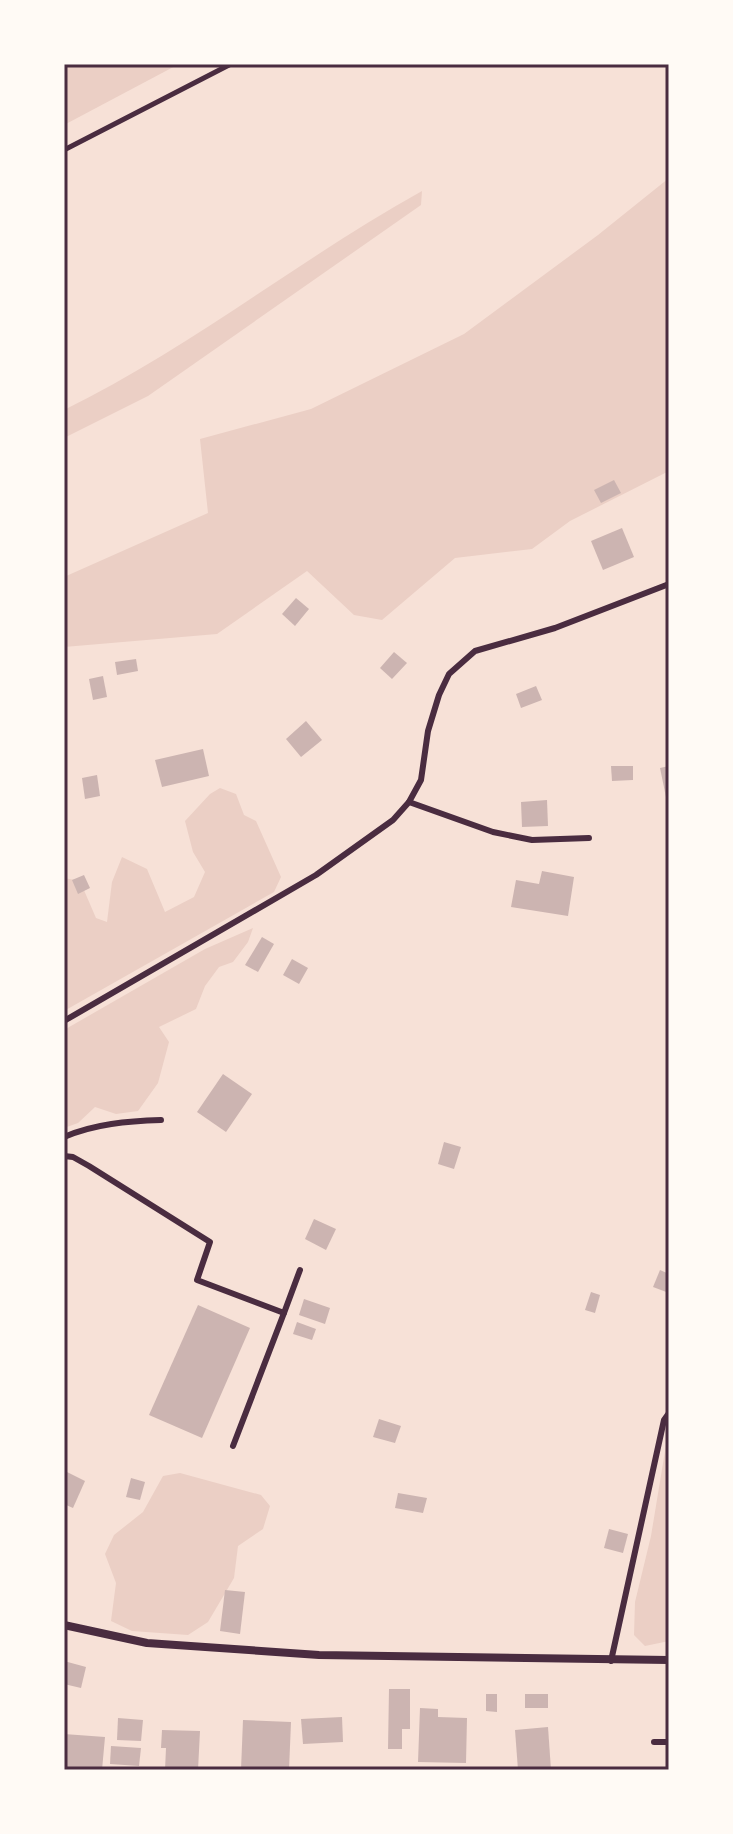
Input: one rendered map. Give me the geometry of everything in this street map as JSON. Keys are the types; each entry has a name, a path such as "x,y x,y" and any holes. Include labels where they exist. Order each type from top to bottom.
{"street":[{"path":"64,1625 147,1643 319,1655 669,1660"}],"lane":[{"path":"64,1021 316,875 393,820 409,802 421,780 428,731 449,674 475,651 555,628 669,584"},
{"path":"409,802 493,832 532,840 589,838"},
{"path":"64,1137 78,1131 130,1121 161,1120"},
{"path":"64,1156 73,1157 89,1166 210,1242 197,1280 284,1313"},
{"path":"233,1446 300,1270"},
{"path":"611,1661 664,1420 669,1413"},
{"path":"654,1742 669,1742"}],"path":[{"path":"64,150 231,64"}],"shaded area":[{"path":"64,64 179,64 64,125"},
{"path":"669,178 669,471 570,521 532,549 455,558 382,620 354,615 307,571 217,634 64,647 64,577 208,513 200,439 311,409 464,334"},
{"path":"422,191 421,205 148,396 64,438 64,410 156,359 332,245"},
{"path":"220,788 236,794 244,815 256,821 281,877 274,892 64,1011 64,878 80,881 96,918 107,922 112,882 122,857 147,869 165,912 194,897 205,872 193,852 185,821 210,794"},
{"path":"253,928 248,942 233,962 219,967 205,986 196,1009 159,1027 169,1042 158,1083 138,1111 116,1114 95,1107 78,1123 64,1128 64,1030 205,949"},
{"path":"669,1427 669,1641 645,1646 634,1635 635,1602 651,1536"},
{"path":"180,1473 261,1495 270,1506 263,1529 238,1546 234,1578 208,1622 188,1635 132,1631 111,1621 116,1583 105,1554 114,1535 143,1512 163,1476"}],"building":[{"path":"614,480 621,493 601,503 594,490"},
{"path":"622,528 634,557 603,570 591,541"},
{"path":"296,598 309,609 295,626 282,614"},
{"path":"394,652 407,663 392,679 380,668"},
{"path":"136,659 138,671 117,675 115,662"},
{"path":"103,676 107,697 93,700 89,679"},
{"path":"536,686 542,700 521,708 516,694"},
{"path":"306,721 322,740 301,757 286,739"},
{"path":"203,749 209,776 162,787 155,760"},
{"path":"611,766 633,766 633,780 612,781"},
{"path":"669,766 669,797 666,797 660,768"},
{"path":"97,775 100,796 85,799 82,778"},
{"path":"547,800 548,826 522,827 521,802"},
{"path":"542,871 574,877 568,916 511,907 516,880 539,884"},
{"path":"84,875 90,888 78,894 72,880"},
{"path":"262,937 274,944 258,972 245,965"},
{"path":"292,959 308,968 299,984 283,975"},
{"path":"223,1074 252,1094 226,1132 197,1112"},
{"path":"444,1142 461,1147 454,1169 438,1164"},
{"path":"314,1219 336,1229 326,1250 305,1239"},
{"path":"660,1270 669,1274 669,1293 653,1287"},
{"path":"591,1292 600,1295 595,1313 585,1310"},
{"path":"304,1299 330,1308 325,1324 299,1315"},
{"path":"198,1305 250,1328 202,1438 149,1415"},
{"path":"297,1322 316,1329 312,1340 293,1334"},
{"path":"379,1419 401,1426 395,1443 373,1437"},
{"path":"67,1472 85,1481 73,1508 64,1504"},
{"path":"131,1478 145,1482 140,1500 126,1497"},
{"path":"398,1493 427,1498 423,1513 395,1508"},
{"path":"609,1529 628,1534 623,1553 604,1548"},
{"path":"225,1590 245,1592 240,1634 220,1631"},
{"path":"64,1661 86,1667 81,1688 64,1684"},
{"path":"389,1689 410,1689 410,1729 402,1729 402,1749 388,1749"},
{"path":"486,1694 497,1694 497,1712 486,1711"},
{"path":"525,1694 548,1694 548,1708 525,1708"},
{"path":"420,1708 438,1709 438,1717 467,1718 466,1763 418,1762"},
{"path":"342,1717 343,1742 303,1744 301,1719"},
{"path":"118,1718 143,1720 141,1741 117,1740"},
{"path":"243,1720 291,1722 289,1770 241,1770"},
{"path":"548,1727 551,1770 518,1770 515,1730"},
{"path":"162,1730 200,1731 198,1770 165,1770 166,1748 161,1748"},
{"path":"64,1734 105,1737 102,1770 64,1770"},
{"path":"111,1746 141,1748 139,1766 110,1764"}]}
